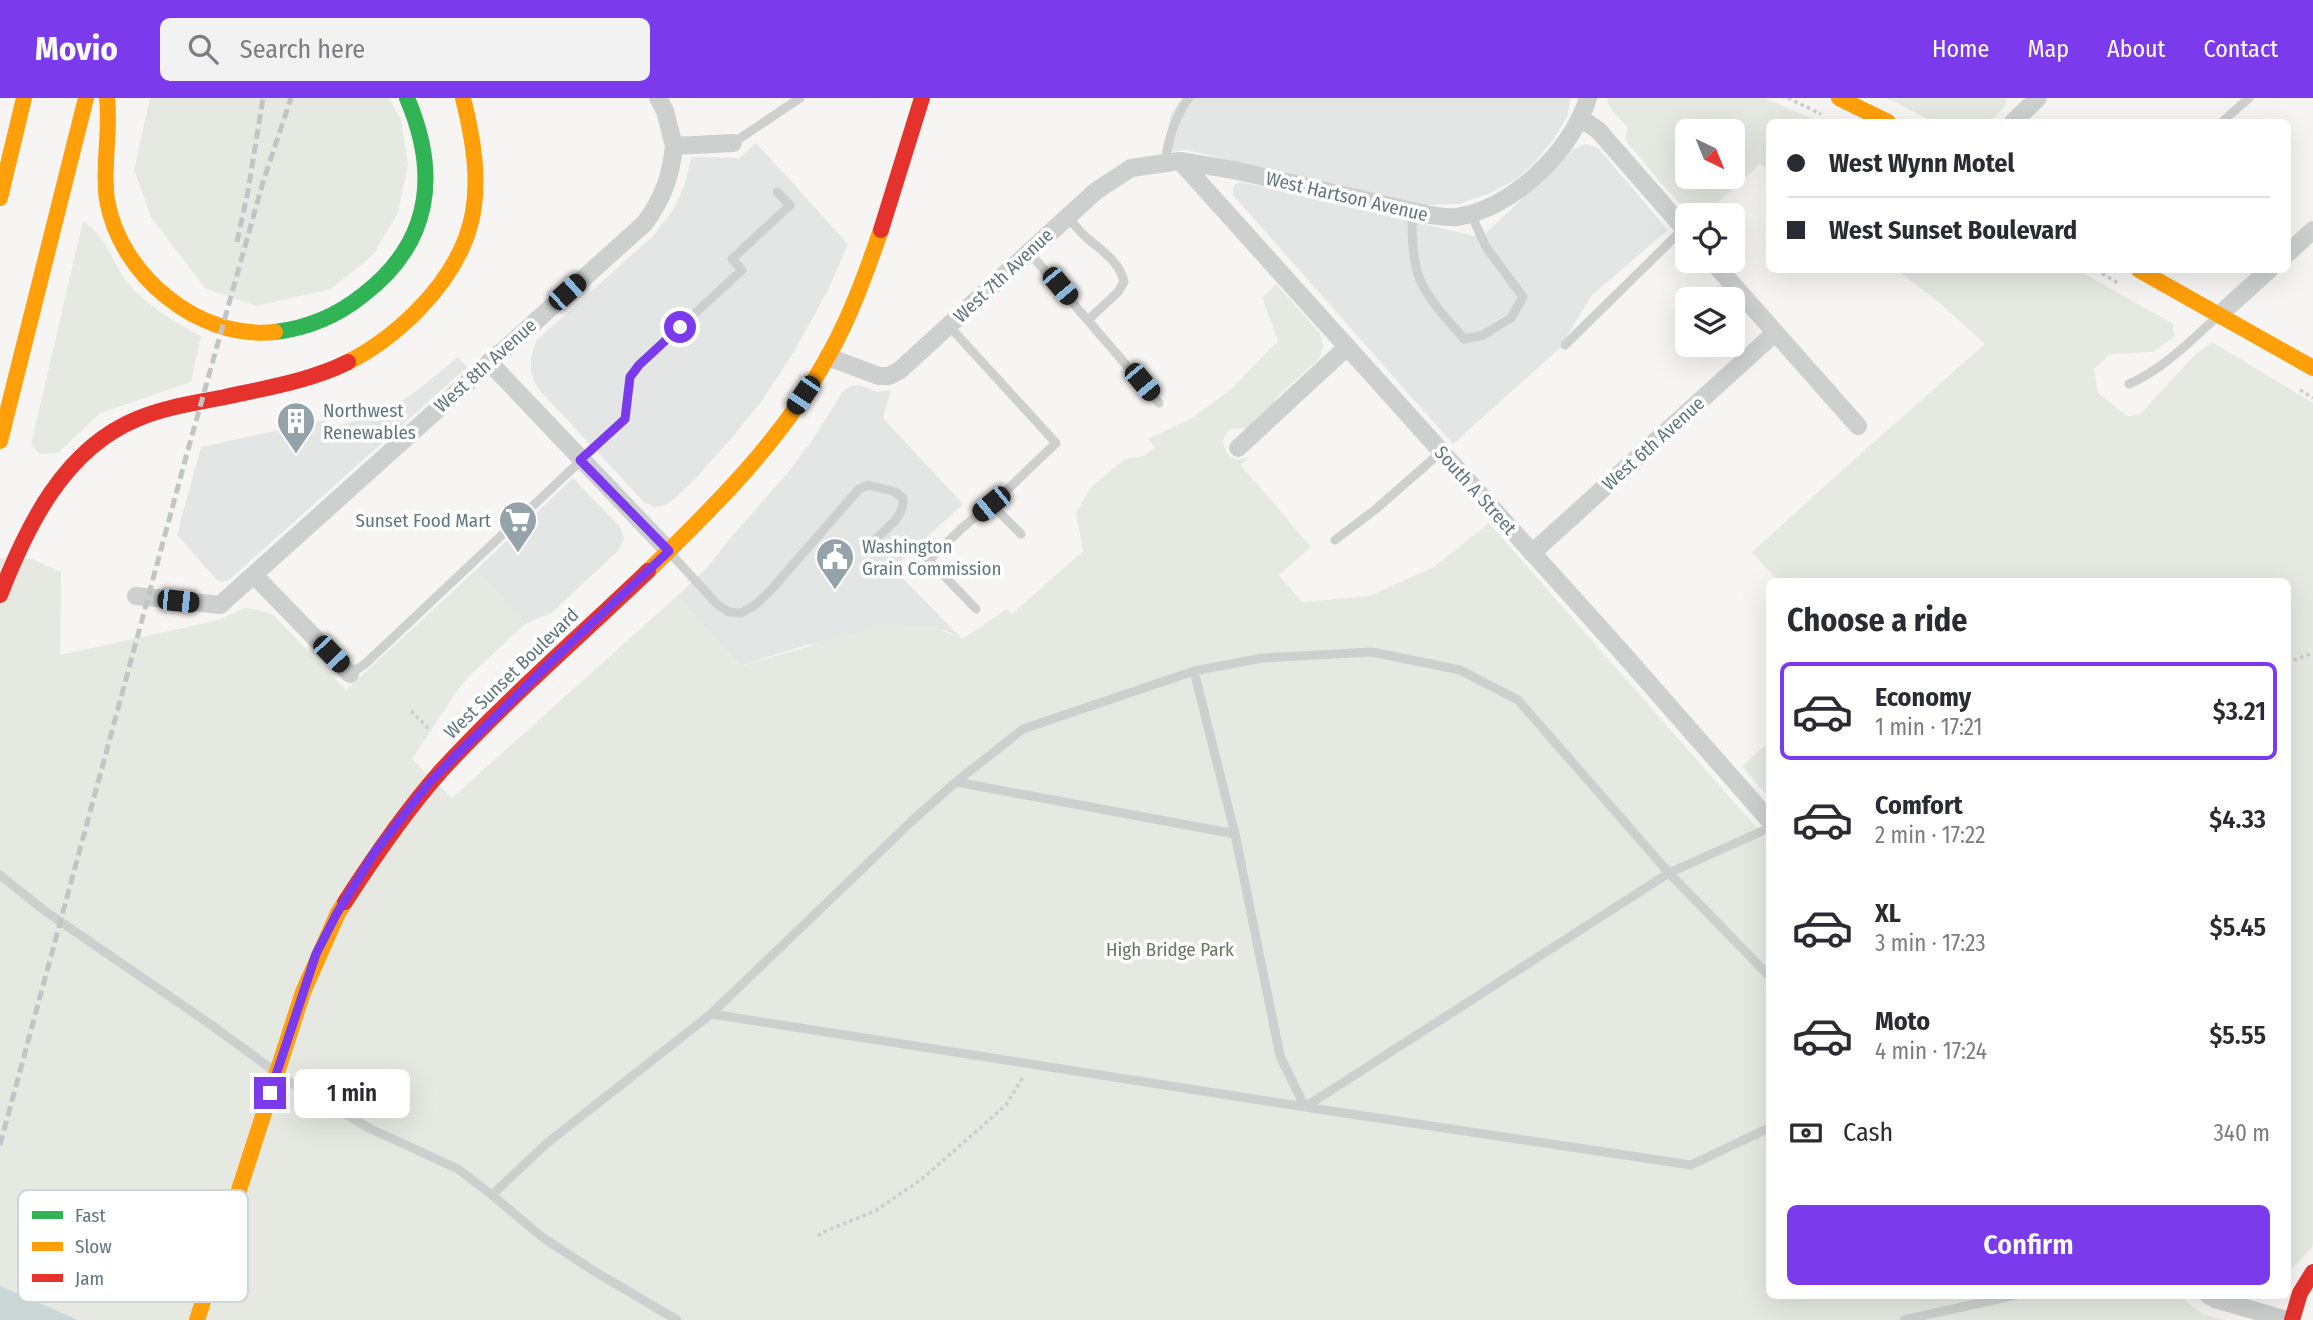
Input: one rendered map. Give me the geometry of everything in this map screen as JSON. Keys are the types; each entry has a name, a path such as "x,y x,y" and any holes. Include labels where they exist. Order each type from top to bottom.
{"main road":[{"path":"0,198 24,98"},
{"path":"0,441 86,98"},
{"path":"107,98 110,117 106,189 113,224 125,247 146,277 186,313 224,329 251,333 306,328 338,314 360,300 387,276 402,257 416,234 425,183 422,141 417,119 407,98"},
{"path":"0,595 14,558 41,506 70,467 97,442 123,425 152,413 315,376 351,361 381,343 405,324 449,275 461,252 471,222 476,162 472,131 463,98"},
{"name":"West Sunset Boulevard","path":"239,1190 316,954 337,913 375,852 428,784 557,656 669,551 749,467 791,414 828,357 877,244 894,196 922,98"},
{"path":"1839,98 1882,119"},
{"path":"2144,273 2313,368"},
{"path":"2292,1320 2300,1293 2313,1272"},
{"name":"West Sunset Boulevard","path":"197,1320 203,1302"}],"street":[{"path":"658,98 665,111 674,146 733,144"},
{"name":"West Hartson Avenue","path":"1172,162 1234,170 1430,215 1454,217 1471,214 1506,198 1524,184 1558,152 1574,131 1588,98"},
{"path":"2016,119 2032,100"},
{"path":"1580,118 1598,130 1675,218"},
{"name":"West 8th Avenue","path":"136,596 220,605 645,223 665,189 672,168 674,146"},
{"name":"West 7th Avenue","path":"828,357 879,376 889,376 900,370 1096,191 1131,168 1172,162"},
{"name":"South A Street","path":"1172,162 1348,347 1766,817"},
{"path":"2291,250 2313,230"},
{"path":"1722,273 1858,426"},
{"path":"2219,315 2266,273"},
{"name":"West 6th Avenue","path":"1532,553 1775,333"},
{"path":"1238,448 1348,347"},
{"path":"489,362 669,551"},
{"path":"254,575 351,674"},
{"path":"2215,1299 2287,1320"}],"lane":[{"path":"733,144 800,98"},
{"path":"1172,162 1167,143 1178,113 1189,98"},
{"path":"2225,119 2249,98"},
{"path":"351,674 365,664 625,419 630,377 639,365 742,270 732,259 790,205 777,192"},
{"path":"1412,211 1412,236 1418,274 1436,305 1464,339 1483,335 1511,318 1522,297 1486,247 1471,214"},
{"path":"1067,216 1084,236 1122,271 1125,282 1088,320"},
{"path":"1565,345 1675,240"},
{"path":"1028,251 1159,403"},
{"path":"2129,384 2160,367 2219,315"},
{"path":"949,326 1056,443 929,560 976,609"},
{"path":"1335,540 1376,509 1441,452"},
{"path":"669,551 718,605 729,612 741,612 754,606 771,590 859,489 868,485 896,492 903,499 899,517 873,541"},
{"path":"991,504 1021,534"},
{"path":"492,1195 546,1144 711,1014 906,827 956,782 1023,729 1194,671 1262,658 1372,652 1460,670 1518,700 1669,873 1766,973"},
{"path":"1194,671 1235,834 1280,1056 1305,1107"},
{"path":"956,782 1235,834"},
{"path":"1305,1107 1669,873 1766,829"},
{"path":"0,875 45,911 288,1081 371,1129 458,1169 542,1237 604,1278 677,1320"},
{"path":"711,1014 1691,1165 1766,1129"},
{"path":"1904,1320 1997,1299"}],"path":[{"path":"1788,98 1831,118"},
{"path":"2291,661 2313,653"},
{"path":"411,711 429,729"},
{"path":"818,1236 875,1211 922,1179 1006,1105 1031,1065"}],"shaded area":[{"path":"1182,98 1571,98 1567,117 1554,139 1515,180 1490,193 1459,204 1425,205 1186,150 1163,153 1171,114"},
{"path":"756,143 848,244 829,288 795,350 761,402 696,478 672,501 654,507 644,502 542,393 531,371 531,358 536,341 654,235 674,208 684,187 691,158 739,158"},
{"path":"1587,144 1598,148 1668,230 1591,296 1560,348 1453,444 1233,195 1234,185 1241,182 1475,236 1484,235 1574,149"},
{"path":"458,357 467,367 229,580 221,582 216,579 177,535 201,447 325,420 328,429 370,416 410,396"},
{"path":"860,385 877,392 891,390 883,418 963,504 893,568 962,639 945,630 806,645 740,666 677,596 706,569 786,475 813,439 843,391"},
{"path":"573,478 621,528 624,539 619,550 553,612 525,624 476,570"},
{"path":"0,1286 18,1294 18,1302 37,1302 78,1320 0,1320"}],"green space":[{"path":"150,98 389,98 401,120 408,165 398,212 374,254 331,289 256,306 205,288 151,217 134,170"},
{"path":"1608,98 1764,98 1813,119 1766,119 1766,169 1760,164 1745,178 1745,119 1675,119 1675,189 1733,189 1717,203 1680,203 1626,141 1627,127 1611,109"},
{"path":"1887,98 2007,98 2003,109 1992,119 1928,119"},
{"path":"83,221 97,233 127,282 143,299 161,313 201,336 191,382 100,413 58,453 40,454 31,445"},
{"path":"1901,273 2083,273 2173,324 2174,337 2153,352 2110,354 2094,369 2098,393 2127,416 2139,415 2195,355 2212,342 2313,403 2313,1246 2291,1270 2291,578 1775,578 1752,552 1985,344 1940,303"},
{"name":"High Bridge Park","path":"1276,284 1320,333 1323,347 1319,359 1276,398 1272,412 1253,428 1230,429 1223,442 1228,454 1236,460 1249,457 1241,465 1311,547 1279,575 1302,602 1369,596 1434,567 1489,523 1766,839 1766,1299 2182,1299 2203,1314 2224,1320 0,1320 0,558 32,559 61,572 60,655 219,620 244,608 255,609 272,614 346,690 476,570 525,624 459,688 412,759 452,798 677,596 740,666 871,629 931,626 962,639 1007,609 1012,614 1083,551 1076,513 1090,488 1125,459 1143,456 1155,447 1148,439 1192,418 1229,391 1278,341 1262,298"},
{"path":"1766,745 1766,794 1742,766"}],"railway":[{"path":"237,242 263,98"},
{"path":"0,1145 186,457 263,182 291,98"}],"traffic: fast":[{"path":"275,332 310,324 332,315 363,295 386,275 416,230 423,206 426,180 424,154 407,98"}],"traffic: slow":[{"path":"0,198 24,98"},
{"path":"0,441 86,98"},
{"path":"107,98 107,200 115,228 128,253 146,277 167,297 191,314 246,332 275,332"},
{"path":"348,362 384,340 417,311 455,262 466,237 476,186 470,130 463,98"},
{"path":"1839,98 1882,119"},
{"path":"648,571 746,471 809,388 843,327 881,230"},
{"path":"2144,273 2313,368"},
{"path":"239,1190 303,992 345,902"},
{"path":"197,1320 203,1302"}],"traffic: jam":[{"path":"881,230 922,98"},
{"path":"0,595 23,543 51,492 89,449 111,432 158,411 288,383 348,362"},
{"path":"345,902 414,803 440,772 516,695 648,571"},
{"path":"2292,1320 2300,1293 2313,1272"}],"place":[{"name":"Northwest Renewables","path":"296,455"},
{"name":"Sunset Food Mart","path":"518,554"},
{"name":"Washington Grain Commission","path":"835,591"}],"route":[{"path":"270,1093 316,954 337,913 375,852 428,784 454,757 669,551 580,460 625,419 630,377 639,365 680,327"}]}
